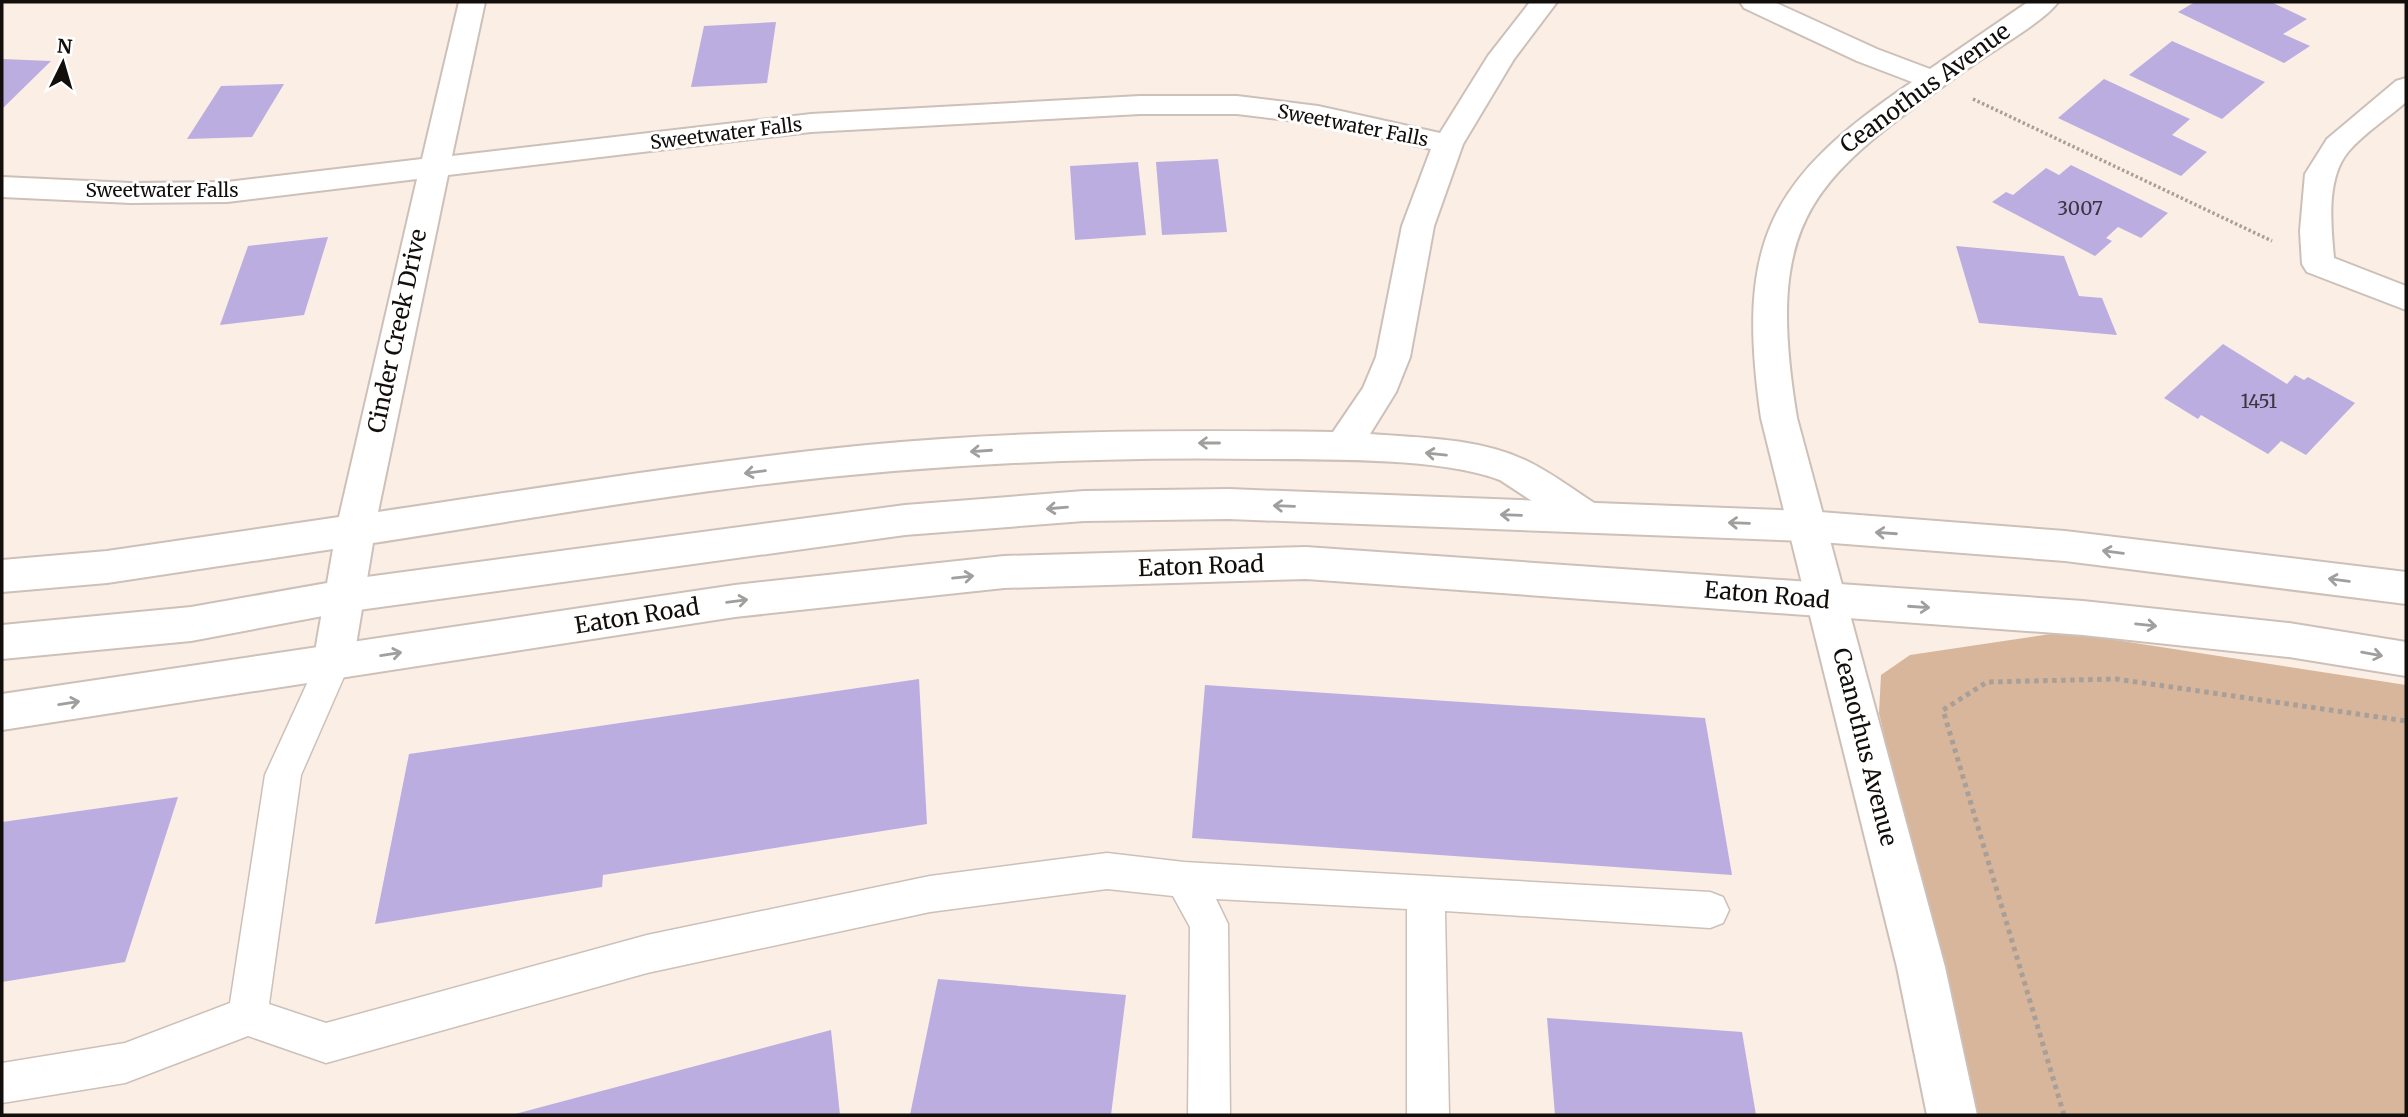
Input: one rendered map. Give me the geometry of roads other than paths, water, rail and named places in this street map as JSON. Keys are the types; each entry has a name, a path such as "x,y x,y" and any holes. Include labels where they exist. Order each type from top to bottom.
{"street":[{"name":"Cinder Creek Drive","path":"333,663 354,531 472,2"},
{"path":"1343,446 1379,392 1393,357 1418,226 1448,144 1502,55 1544,2"},
{"path":"1754,2 1867,55 1934,80"},
{"name":"Ceanothus Avenue","path":"1952,1115 1921,967 1779,418 1767,337 1773,264 1797,200 1842,146 2045,2"},
{"path":"2406,87 2337,146 2320,174 2317,263 2406,299"},
{"name":"Sweetwater Falls","path":"2,187 131,193 227,192 811,123 1140,105 1237,105 1318,115 1448,144"},
{"path":"2,576 107,567 748,472 870,460 1127,443 1343,446 1442,454 1491,462 1513,470 1586,517"},
{"path":"2,642 191,624 344,596 905,520 1084,506 1229,504 1807,526 2065,546 2406,589"},
{"name":"Eaton Road","path":"2,712 735,601 1003,572 1306,563 2166,627 2289,640 2406,659"}],"lane":[{"path":"248,1016 283,775 333,663"},
{"path":"2,1083 125,1063 248,1016 326,1043 647,954 930,894 1107,871 1184,880 1710,910"},
{"path":"1184,880 1209,924 1209,1115"},
{"path":"1426,892 1428,1115"}]}
